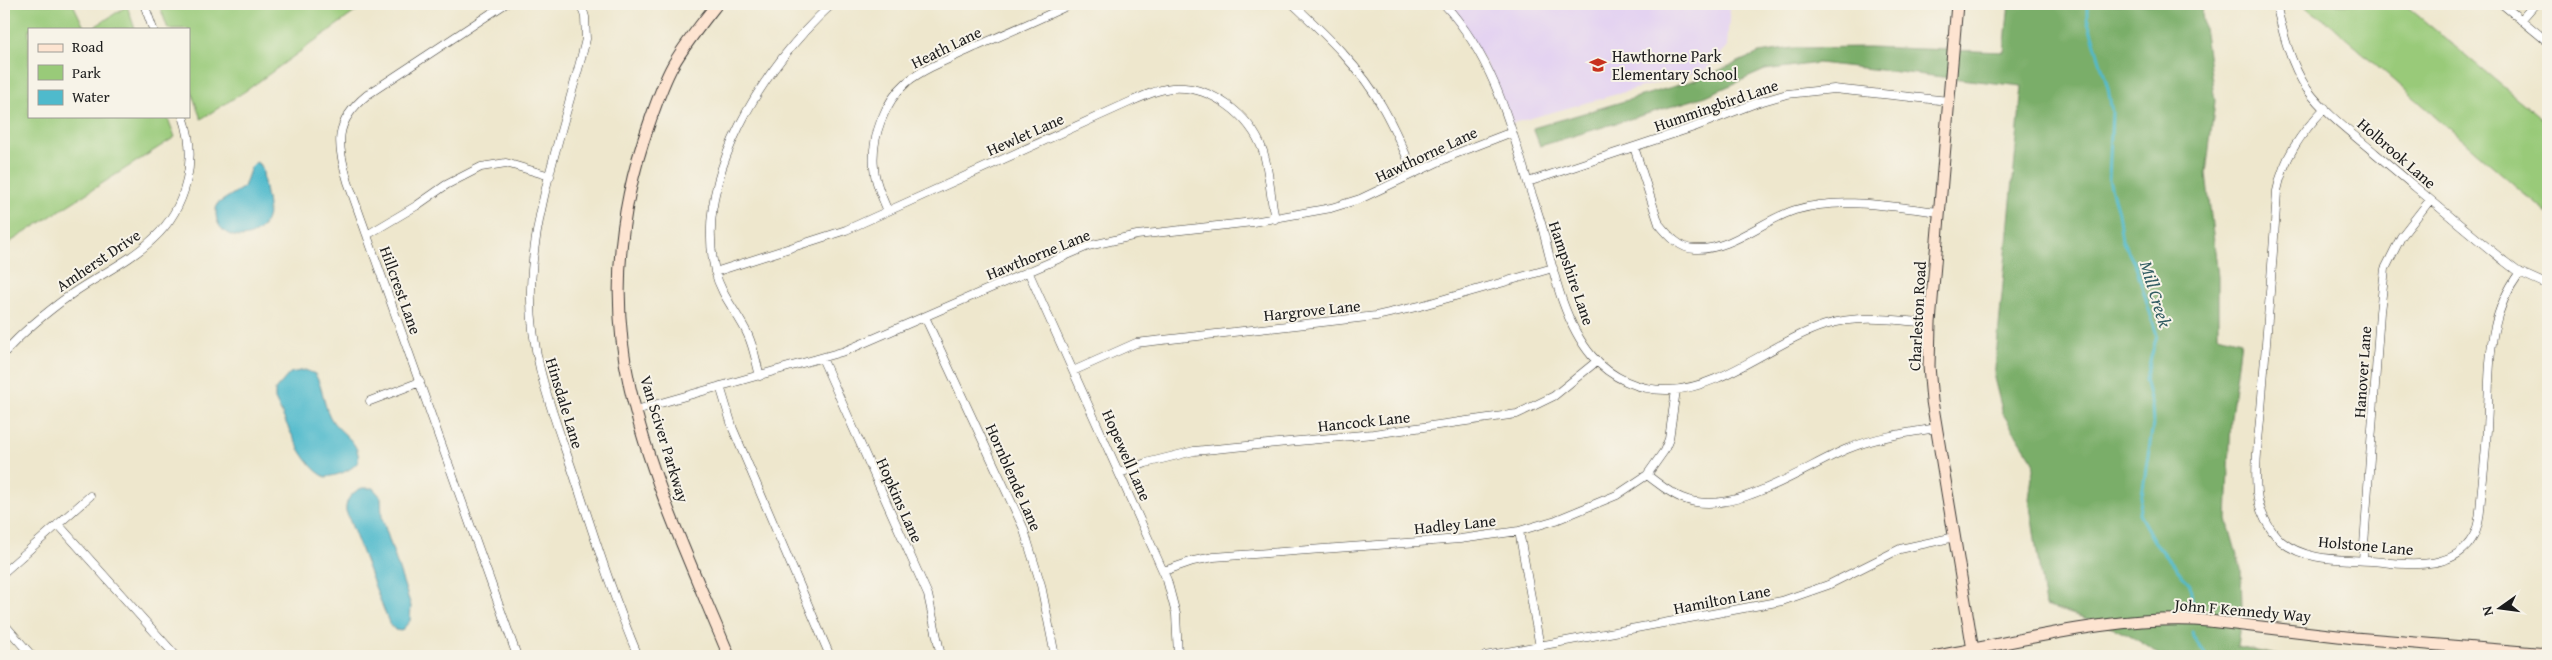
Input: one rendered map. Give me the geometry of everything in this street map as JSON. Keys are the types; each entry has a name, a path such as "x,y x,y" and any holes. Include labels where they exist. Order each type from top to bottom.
{"street":[{"path":"144,4 153,28"},
{"name":"Hillcrest Lane","path":"505,4 382,83 349,112 339,134 341,157 367,235 517,656"},
{"name":"Hinsdale Lane","path":"581,4 585,17 586,39 540,216 532,273 531,309 534,344 546,399 595,542 638,656"},
{"name":"Van Sciver Parkway","path":"717,4 674,64 664,84 639,154 631,183 622,238 619,289 625,358 636,410 681,539 729,656"},
{"path":"760,376 749,336 726,300 715,272 710,242 714,198 735,136 774,68 803,32 832,4"},
{"name":"Heath Lane","path":"888,211 874,170 874,152 881,121 900,90 918,75 942,63 1072,4"},
{"path":"1293,4 1339,51 1383,107 1414,173"},
{"name":"Hampshire Lane","path":"1444,4 1470,36 1488,66 1512,132 1571,319 1584,344 1597,361 1614,375 1627,382 1655,390 1676,390 1712,381 1825,325 1860,318 1930,323"},
{"name":"Charleston Road","path":"1957,4 1930,323 1929,366 1937,428 1974,653"},
{"name":"Holbrook Lane","path":"2276,4 2286,46 2293,62 2308,89 2325,108 2430,200 2520,272 2548,285"},
{"path":"2502,4 2548,42"},
{"path":"2521,20 2535,4"},
{"name":"Hewlet Lane","path":"715,272 846,230 1147,95 1172,88 1198,91 1222,101 1233,109 1254,133 1267,167 1275,219"},
{"name":"Hummingbird Lane","path":"1528,182 1634,147 1756,103 1803,91 1834,89 1949,101"},
{"name":"Holstone Lane","path":"2325,108 2304,130 2294,145 2286,161 2276,191 2258,448 2257,492 2266,521 2285,544 2311,555 2419,564 2446,561 2459,554 2469,545 2475,534 2481,503 2489,364 2494,329 2504,296 2520,272"},
{"name":"Amherst Drive","path":"4,353 48,310 145,246 161,230 180,200 188,172 190,143 184,118"},
{"name":"Hawthorne Lane","path":"636,410 760,376 860,345 1081,249 1121,238 1275,219 1346,204 1467,149 1512,132"},
{"path":"1634,147 1659,224 1666,233 1686,248 1710,248 1783,215 1816,206 1864,204 1940,212"},
{"path":"367,235 416,206 446,184 481,167 506,163 550,176"},
{"name":"Hanover Lane","path":"2363,560 2380,312 2385,269 2401,237 2430,200"},
{"name":"Hargrove Lane","path":"1073,371 1136,344 1163,339 1310,325 1391,313 1554,268"},
{"name":"Hopewell Lane","path":"1028,271 1164,571 1176,614 1178,656"},
{"name":"Hornblende Lane","path":"925,317 1023,527 1041,585 1055,656"},
{"name":"Hopkins Lane","path":"822,358 928,595 941,656"},
{"name":"Hancock Lane","path":"1120,473 1146,463 1194,451 1373,434 1517,414 1543,403 1597,361"},
{"path":"370,401 420,382"},
{"path":"720,386 732,429 830,656"},
{"name":"Hadley Lane","path":"1164,571 1193,561 1214,557 1438,541 1519,531 1542,525 1606,501 1636,484 1647,475 1669,439 1676,390"},
{"path":"1647,475 1681,498 1693,502 1724,500 1772,486 1846,450 1872,440 1937,428"},
{"path":"4,572 90,496"},
{"path":"58,524 176,656"},
{"path":"1519,531 1540,647"},
{"name":"Hamilton Lane","path":"1485,656 1782,601 1828,585 1900,549 1955,537"},
{"name":"John F Kennedy Way","path":"1937,656 1974,653 2092,627 2174,619 2210,621 2429,645 2548,654"},
{"path":"4,624 32,656"}],"shaded area":[{"name":"Hawthorne Park Elementary School","path":"1444,4 1730,4 1727,47 1707,69 1510,124 1485,62"}],"green space":[{"path":"4,4 73,4 85,28 28,28 28,118 168,118 175,137 4,246"},
{"path":"159,4 366,4 247,90 201,119 190,88 190,28 168,28"},
{"path":"2009,4 2204,4 2202,14 2215,101 2206,173 2218,277 2218,335 2241,341 2231,417 2227,520 2241,569 2242,608 2237,647 2282,656 2160,656 2120,631 2045,606 2029,499 2034,462 2003,414 1994,378 2022,86 1818,63 1765,70 1706,96 1540,146 1533,128 1699,79 1759,53 1793,48 1869,47 2004,52"},
{"path":"2301,4 2404,4 2548,124 2548,214 2326,21"},
{"path":"127,6 135,28 93,28"}],"water":[{"path":"256,162 259,163 263,170 268,213 264,224 257,232 237,237 228,234 220,227 216,217 217,204 244,187 251,167"},
{"path":"305,370 315,374 330,417 357,450 358,462 347,471 339,474 326,477 310,464 296,443 275,399 275,390 290,373"},
{"path":"362,488 373,488 381,497 382,518 411,606 410,621 401,631 395,630 389,623 346,511 350,497"}],"waterway":[{"name":"Mill Creek","path":"2087,4 2087,18 2108,88 2112,112 2109,180 2118,212 2122,240 2136,267 2157,335 2145,380 2152,406 2153,424 2139,514 2154,541 2190,585 2193,608"},
{"name":"Mill Creek","path":"2192,632 2193,637 2207,656"}],"place":[{"name":"Hawthorne Park Elementary School","path":"1598,65"}]}
